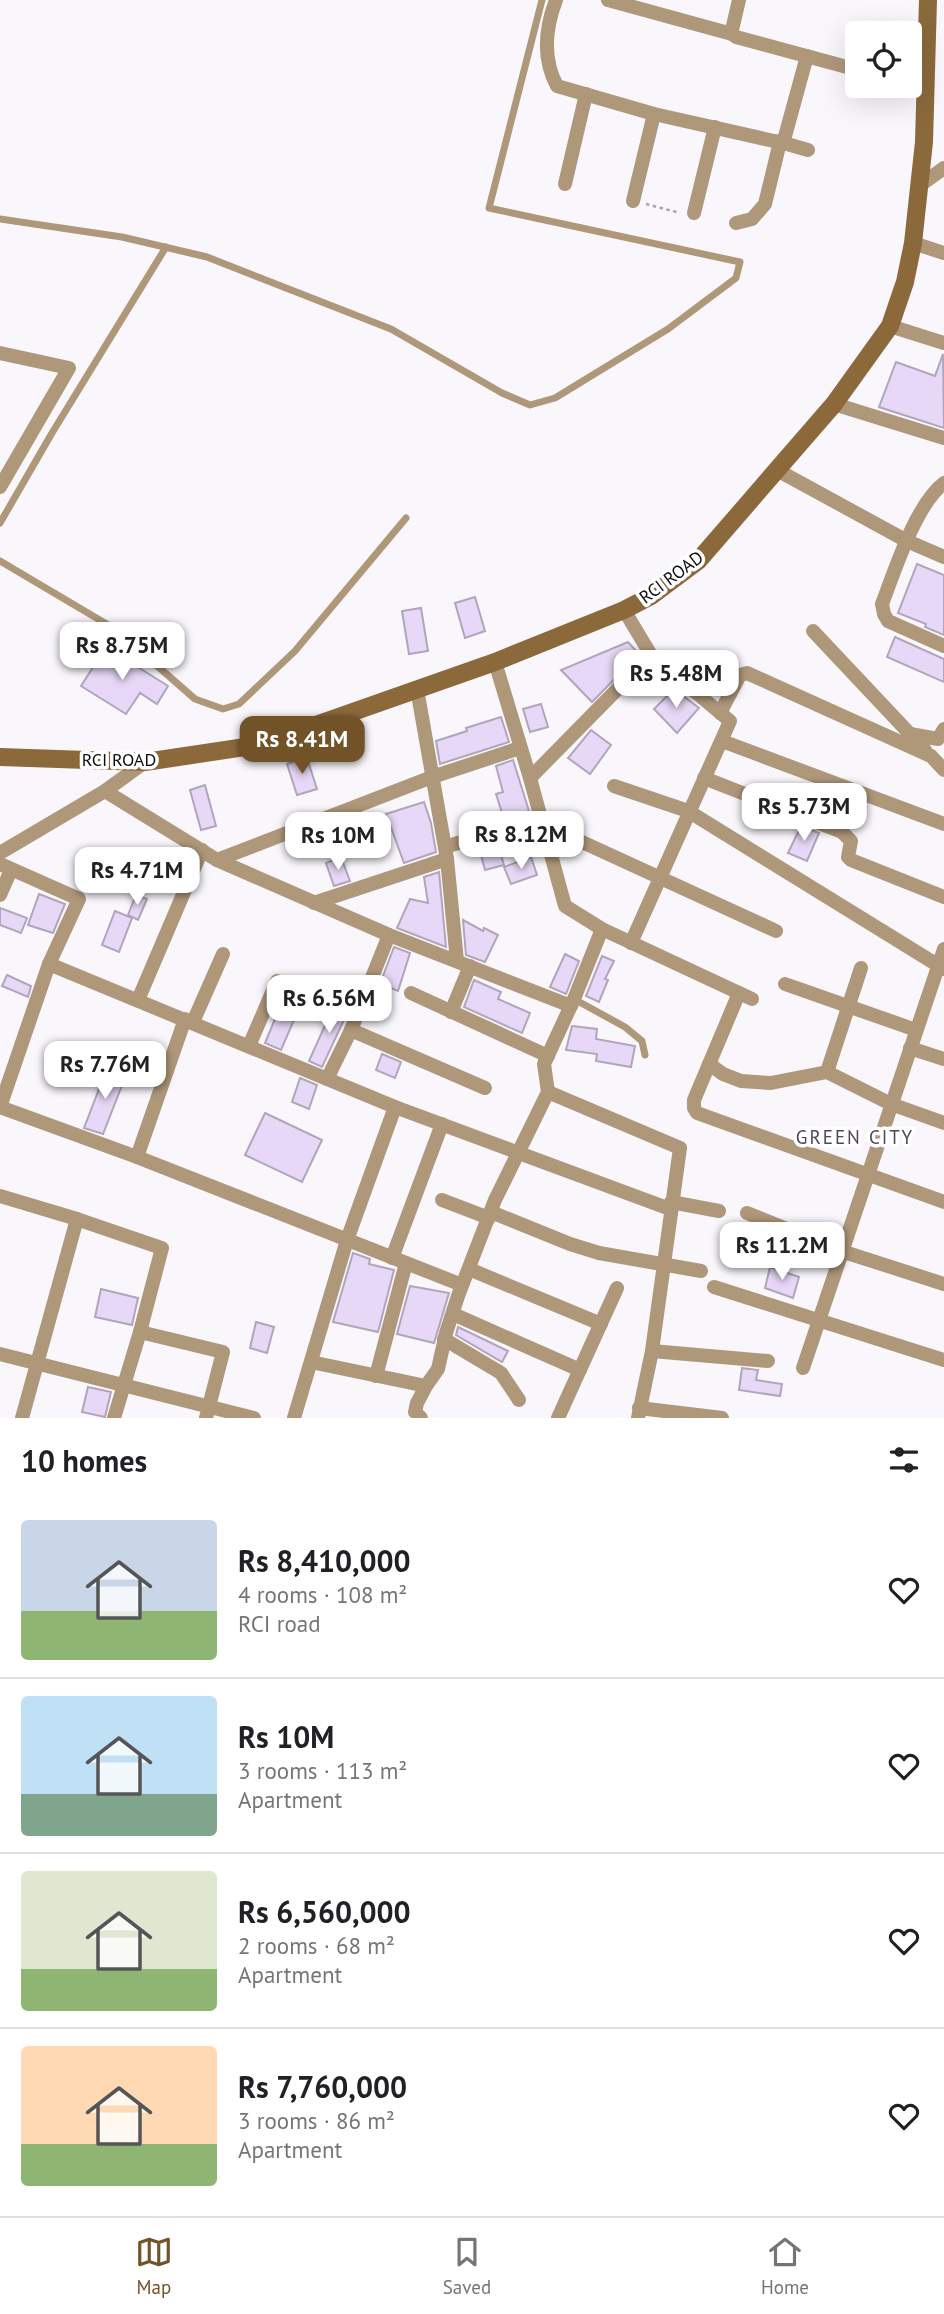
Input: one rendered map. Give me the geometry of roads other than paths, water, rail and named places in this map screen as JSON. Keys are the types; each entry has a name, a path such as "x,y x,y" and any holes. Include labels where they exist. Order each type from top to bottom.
{"street":[{"path":"556,0 547,32 546,49 550,73 557,86 654,114 808,150"},
{"path":"608,0 845,66"},
{"path":"664,15 668,0"},
{"path":"732,34 738,0"},
{"name":"RCI ROAD","path":"922,45 928,0"},
{"path":"736,223 752,219 765,204 780,142 784,140 807,56"},
{"path":"565,184 586,94"},
{"name":"RCI ROAD","path":"0,757 145,762 259,745 495,662 624,610 650,596 698,561 834,404 890,326 905,282 913,243 924,142 919,98"},
{"path":"633,201 654,114"},
{"path":"694,214 715,127"},
{"path":"919,186 944,168"},
{"path":"913,243 944,253"},
{"path":"890,326 944,343"},
{"path":"0,353 69,368 0,487"},
{"path":"834,404 944,438"},
{"path":"777,470 907,541 944,558"},
{"path":"944,483 932,494 907,541 882,604 888,621 944,646"},
{"path":"624,610 651,655 730,721 631,943"},
{"path":"813,631 944,770"},
{"path":"530,778 651,655"},
{"path":"495,662 565,906 631,943 746,996 709,1064 694,1100 697,1113 944,1202"},
{"path":"720,713 740,675 747,673 931,756"},
{"path":"417,689 464,964 451,1012"},
{"path":"910,734 938,740 944,729"},
{"path":"722,741 944,824"},
{"path":"217,860 432,778 520,748"},
{"path":"0,853 105,791 145,762"},
{"path":"704,778 842,832 851,841 848,858 944,897"},
{"path":"614,786 688,811 941,967"},
{"path":"105,791 217,860 389,935 573,1003"},
{"path":"314,903 540,818"},
{"path":"569,836 776,931"},
{"path":"138,999 202,850"},
{"path":"0,895 5,867 79,899 49,964 0,1107 137,1157 462,1285"},
{"path":"421,1418 415,1408 438,1369 444,1339 462,1285 495,1200 548,1092 544,1064 573,1003 603,929"},
{"path":"327,1079 351,1030 389,935"},
{"path":"803,1368 916,1030 941,967 944,949"},
{"path":"137,1157 189,1020 223,954"},
{"path":"49,964 395,1107 519,1153 671,1206 719,1211"},
{"path":"827,1072 861,968"},
{"path":"249,1046 277,981"},
{"path":"785,984 916,1030"},
{"path":"411,993 548,1056"},
{"path":"351,1030 485,1088"},
{"path":"910,1048 944,1059"},
{"path":"709,1064 723,1074 741,1081 771,1083 827,1072 891,1104 944,1123"},
{"path":"548,1092 680,1148 652,1351 639,1413 722,1418"},
{"path":"295,1418 347,1240 395,1107"},
{"path":"376,1376 399,1260 442,1124"},
{"path":"0,1196 162,1248 114,1418"},
{"path":"442,1200 599,1253 701,1271"},
{"path":"747,1213 841,1251 944,1284"},
{"path":"22,1418 77,1219"},
{"path":"469,1269 601,1324"},
{"path":"714,1287 944,1360"},
{"path":"558,1418 617,1288"},
{"path":"453,1314 580,1370"},
{"path":"140,1332 223,1352 207,1413"},
{"path":"444,1339 501,1373 519,1400"},
{"path":"652,1351 768,1361"},
{"path":"0,1354 123,1385 207,1413 254,1418"},
{"path":"311,1362 426,1386"}],"lane":[{"path":"0,219 122,237 207,257 391,329 502,394 530,405 555,398 668,329 736,278 740,262 489,208 542,0"},
{"path":"0,523 166,247"},
{"path":"0,561 115,629 195,699 223,709 239,704 295,652 406,518"},
{"path":"573,1003 625,1027 642,1041 645,1055"}],"district":[{"name":"GREEN CITY","path":"855,1137"}]}
